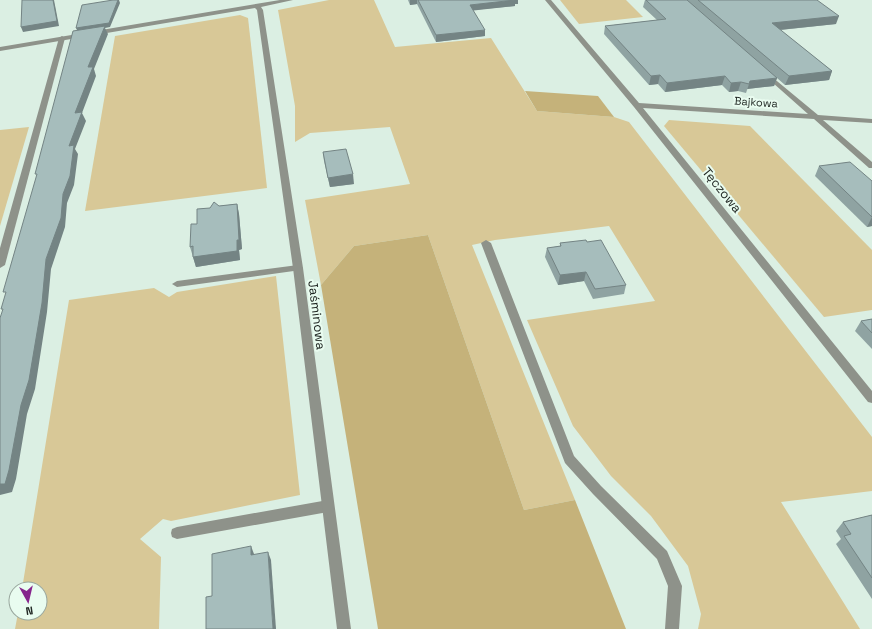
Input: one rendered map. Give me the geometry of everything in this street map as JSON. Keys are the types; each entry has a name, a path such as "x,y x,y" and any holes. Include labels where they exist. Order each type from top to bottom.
{"street":[{"path":"0,49 290,0"},
{"name":"Tęczowa","path":"548,0 637,105 872,399"},
{"name":"Jaśminowa","path":"257,6 260,10 298,268 344,629"},
{"path":"0,265 62,38"},
{"path":"763,70 872,166"},
{"name":"Bajkowa","path":"637,105 872,121"},
{"path":"486,243 569,459 597,490 662,555 675,586 672,629"},
{"path":"177,284 298,268"},
{"path":"177,533 328,506"}],"shaded area":[{"path":"329,0 374,0 395,47 491,38 537,111 614,117 629,122 872,437 872,491 781,502 860,629 698,629 701,614 688,566 651,516 611,476 573,426 527,320 655,301 609,226 495,240 472,245 575,500 524,510 428,235 354,246 321,285 305,200 410,184 390,127 310,133 295,142 295,106 278,10"},
{"path":"560,0 626,0 643,17 579,24"},
{"path":"240,15 248,18 267,188 85,211 115,36"},
{"path":"525,91 598,96 614,117 537,111"},
{"path":"669,120 750,126 872,250 872,310 824,317 664,126"},
{"path":"29,127 0,226 0,130"},
{"path":"428,235 524,510 575,500 626,629 378,629 321,285 354,246"},
{"path":"276,276 300,495 171,521 163,519 140,539 161,557 159,629 15,629 16,621 48,621 48,581 23,581 69,300 154,288 169,297 177,292"}],"building":[{"path":"22,0 53,0 57,21 21,27"},
{"path":"118,0 109,23 76,28 82,5"},
{"path":"418,0 515,0 470,5 485,30 436,35"},
{"path":"646,0 687,0 777,78 750,81 749,84 741,82 731,83 725,76 667,83 660,75 651,76 605,26 666,19"},
{"path":"698,0 817,0 839,16 772,23 832,71 789,76"},
{"path":"105,26 88,67 93,67 75,113 82,112 69,146 74,145 70,176 63,194 61,218 46,259 42,303 29,380 21,405 9,470 5,484 0,484 0,318 6,292 3,292 37,174 35,174 73,31"},
{"path":"346,149 353,174 328,178 323,152"},
{"path":"850,162 872,181 872,217 819,166"},
{"path":"214,202 219,206 237,204 239,240 237,240 237,251 193,257 193,246 190,247 191,224 197,224 197,209 210,208"},
{"path":"586,240 587,242 601,240 626,285 595,289 586,272 560,275 547,248 561,246 560,243"},
{"path":"872,319 872,333 861,321"},
{"path":"872,515 872,578 844,536 851,534 843,522"},
{"path":"251,546 251,555 268,552 273,629 206,629 206,597 212,596 212,554"}]}
